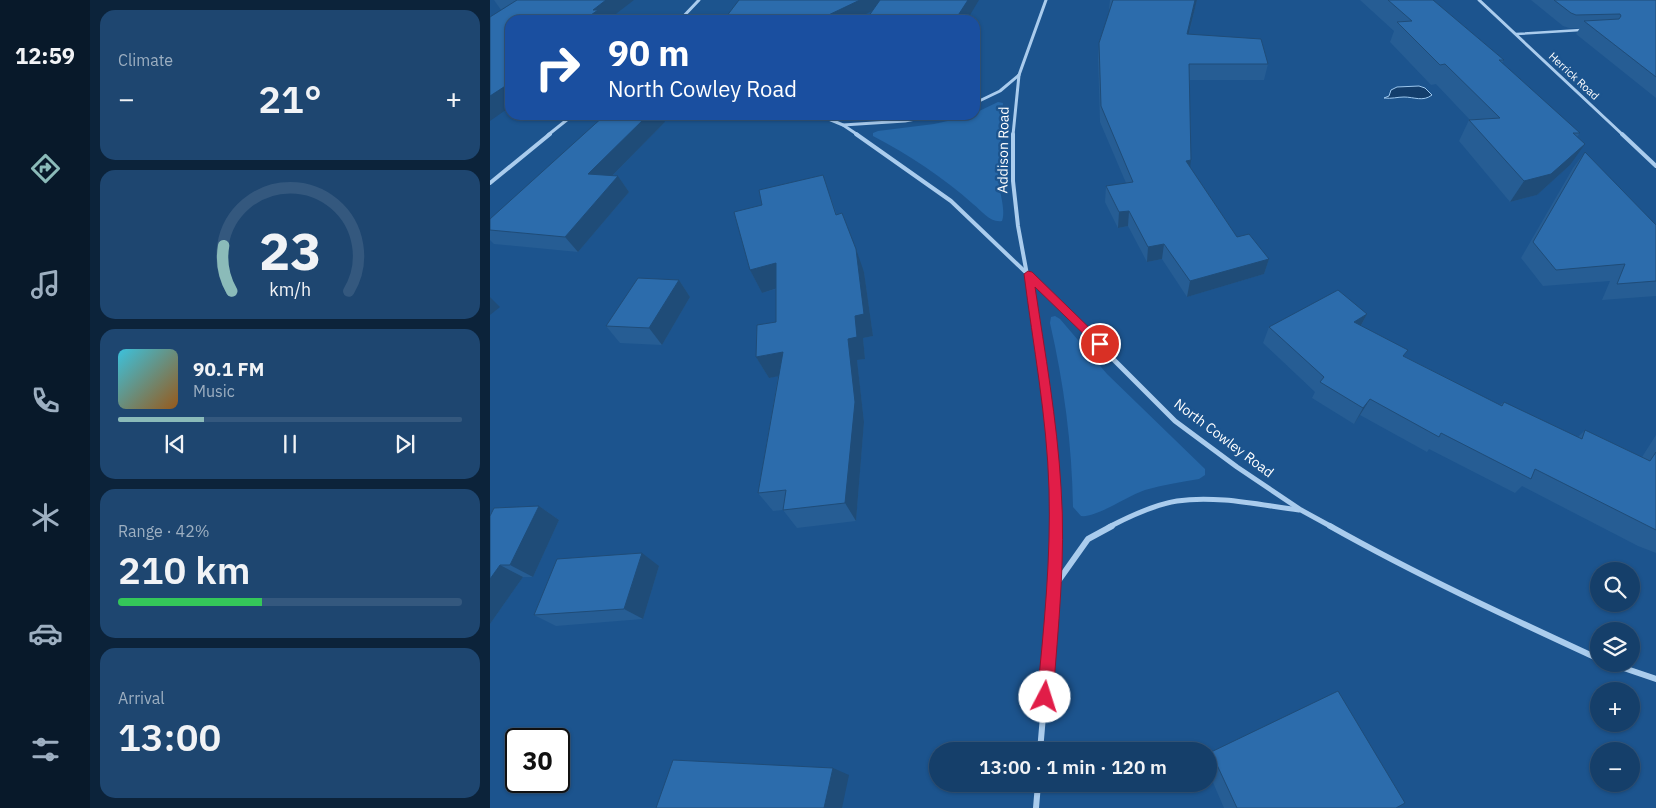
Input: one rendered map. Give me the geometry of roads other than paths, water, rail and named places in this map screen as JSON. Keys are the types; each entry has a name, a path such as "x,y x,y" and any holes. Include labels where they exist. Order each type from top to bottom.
{"street":[{"path":"685,15 699,0"},
{"name":"Addison Road","path":"1041,742 1054,588 1055,488 1048,412 1028,274 1018,226 1013,180 1013,134 1020,75 1046,0"},
{"name":"Herrick Road","path":"1480,0 1656,166"},
{"path":"980,101 1000,91 1020,75"},
{"path":"490,183 567,120"},
{"name":"North Cowley Road","path":"831,120 843,125 951,201 1100,344 1176,421 1237,467 1301,510 1384,557 1489,609 1590,654"},
{"name":"North Cowley Road","path":"843,125 907,120"},
{"name":"North Cowley Road","path":"1054,588 1088,540 1134,514 1177,500 1226,500 1301,510"},
{"path":"1635,672 1656,679"},
{"path":"1036,808 1037,792"}],"lane":[{"path":"1516,34 1581,30"}]}
